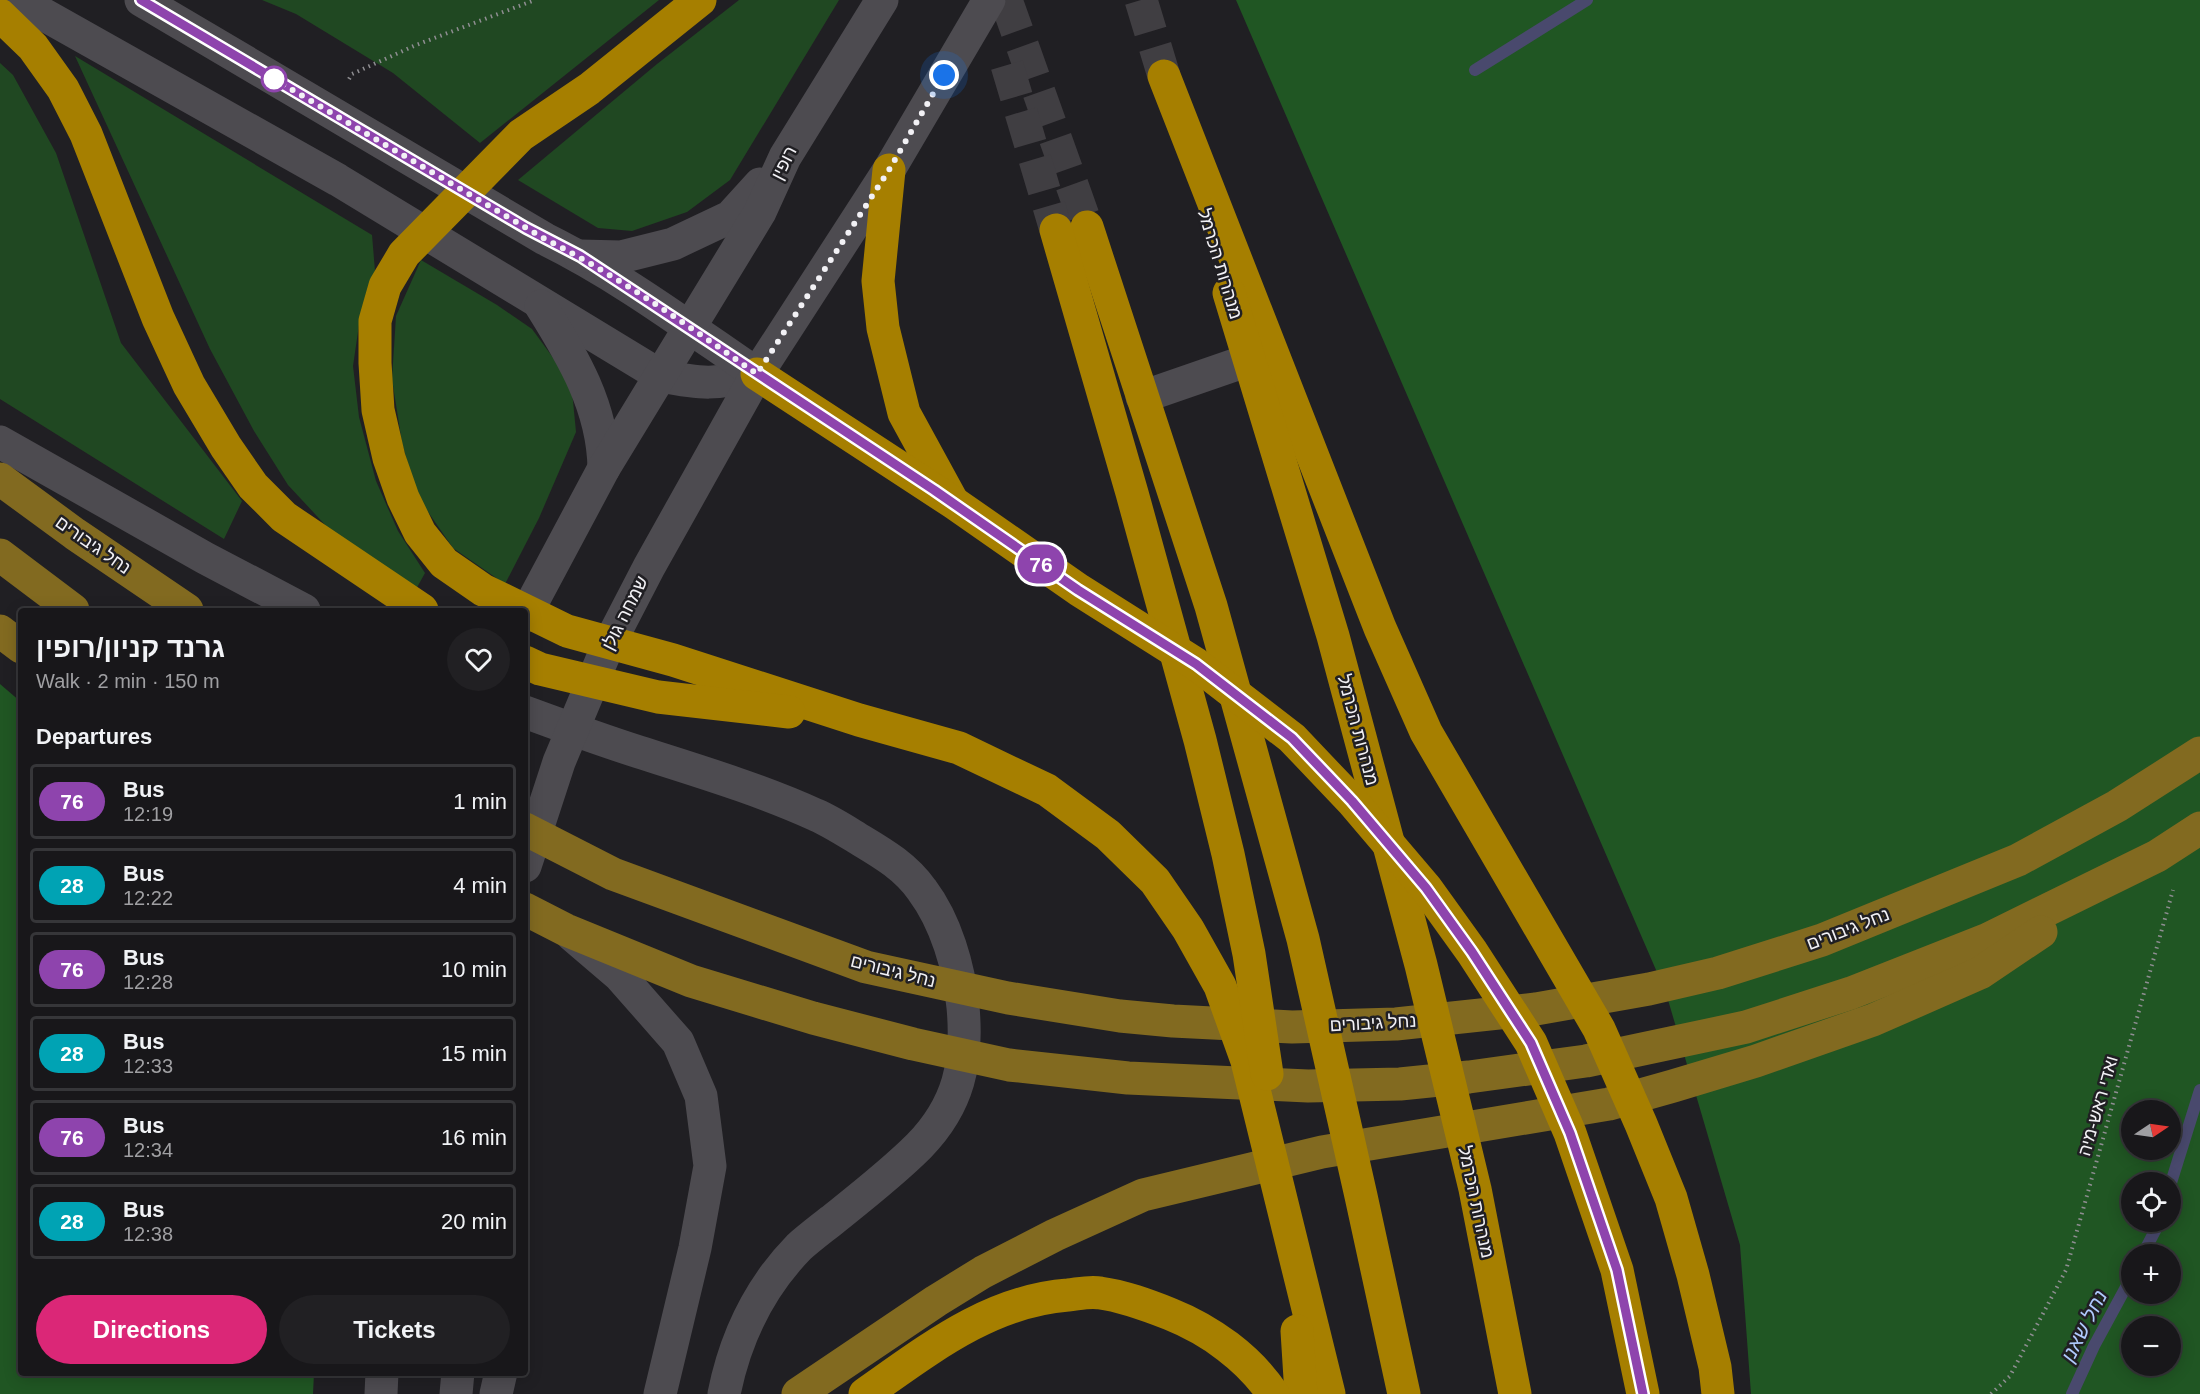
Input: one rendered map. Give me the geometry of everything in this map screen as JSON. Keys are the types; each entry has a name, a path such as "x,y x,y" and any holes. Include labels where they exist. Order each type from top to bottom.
{"highway":[{"path":"520,608 483,590 444,563 420,533 403,498 389,458 378,410 375,321 385,286 404,255 521,135 588,89 700,0"},
{"path":"0,15 33,47 63,89 86,134 158,318 189,385 226,447 253,486 284,517 419,608"},
{"name":"מנהרות הכרמל","path":"1515,1394 1474,1189 1421,965 1333,636 1164,76 1380,628 1426,732 1599,1029 1641,1124 1671,1198 1693,1275 1715,1367 1718,1394"},
{"path":"889,170 878,281 883,328 904,412 954,503"},
{"path":"1301,1379 1273,1107 1249,954 1200,740 1132,493 1071,228 1143,397 1211,606 1303,939 1404,1394"},
{"path":"757,374 954,503 1078,590 1196,664 1292,738 1352,801 1426,888 1472,952 1531,1043 1570,1133 1617,1270 1643,1394"},
{"path":"528,612 567,631 673,660 859,720 959,748 1047,790 1108,835 1155,881 1188,929 1220,986 1247,1061 1329,1394"},
{"path":"528,664 658,698 859,720"},
{"path":"865,1394 949,1336 993,1312 1042,1297 1098,1292 1144,1304 1187,1321 1234,1350 1267,1384 1273,1394"}],"main road":[{"name":"נחל גיבורים","path":"0,479 75,534 184,608"},
{"path":"0,555 70,608"},
{"path":"0,632 18,645"},
{"name":"נחל גיבורים","path":"528,831 613,874 867,967 1008,998 1120,1016 1292,1027 1396,1024 1536,1009 1648,989 1718,973 1822,940 2018,860 2117,806 2200,753"},
{"path":"798,1394 983,1272 1055,1235 1143,1195 1322,1152 1609,1104 1756,1061 1873,1020 1980,973 2200,828"},
{"path":"528,911 566,930 691,981 813,1018 913,1044 1009,1065 1128,1078 1308,1086 1400,1084 1586,1061 1746,1027 1851,993 1988,939 2157,856"}],"street":[{"path":"18,0 338,180 661,376 704,384 726,382 757,374 889,170 989,0"},
{"path":"141,0 545,239 580,256 757,374"},
{"name":"רופין","path":"691,328 760,212 785,156 882,0"},
{"path":"580,256 621,258 673,244 730,217 785,156"},
{"path":"539,302 568,348 589,395 604,443 604,468"},
{"path":"528,610 604,468 691,328"},
{"path":"1143,397 1249,360"},
{"name":"שמחה גולן","path":"528,857 559,762 606,650 649,567 757,374"},
{"path":"0,442 195,552 300,608"},
{"path":"528,713 636,752 722,778 819,816 894,860 922,889 942,924 962,997 966,1034 963,1064 956,1091 941,1120 920,1145 885,1177 799,1247 758,1299 730,1361 724,1394"},
{"path":"566,930 620,976 678,1042 701,1096 710,1166 695,1248 660,1394"},
{"path":"381,1394 382,1376"},
{"path":"456,1394 458,1376"},
{"path":"496,1394 500,1376"}],"path":[{"path":"347,83 352,74 416,45 535,0"},
{"name":"ואדי ראש-מיה","path":"1991,1394 2010,1376 2066,1270 2173,889"}],"green space":[{"path":"262,0 659,0 480,143 393,73 296,14"},
{"path":"739,0 839,0 730,180 687,212 632,231 598,228 518,180 657,64"},
{"path":"1236,0 2200,0 2200,1394 1751,1394 1740,1245 1666,993"},
{"path":"75,56 372,235 375,271 360,318 353,366 359,417 376,481 398,531 425,573 415,591 342,543 288,485 254,431 210,349"},
{"path":"0,63 13,75 56,153 121,343 242,501 224,539 0,399"},
{"path":"421,260 497,305 532,329 554,359 572,391 576,432 539,518 505,584 453,548 417,496 402,443 392,379 396,316"},
{"path":"0,684 18,699 18,1376 314,1376 313,1394 0,1394"}],"waterway":[{"name":"נחל גיבורים","path":"1475,70 1587,0"},
{"name":"נחל שאנן","path":"2174,1172 2200,1090"},
{"name":"נחל שאנן","path":"2148,1244 2154,1232"},
{"name":"נחל שאנן","path":"2072,1394 2094,1346 2121,1296"}],"tunnel":[{"path":"1006,0 1087,227"},
{"path":"1141,0 1164,76"},
{"path":"1007,65 1056,230"}],"bus line":[{"name":"76","path":"141,0 526,228 580,256 934,490 1078,590 1196,664 1292,738 1352,801 1426,888 1472,952 1531,1043 1570,1133 1617,1270 1643,1394"}],"route":[{"path":"274,79 545,239 580,256 757,374 889,170 944,75"}]}
